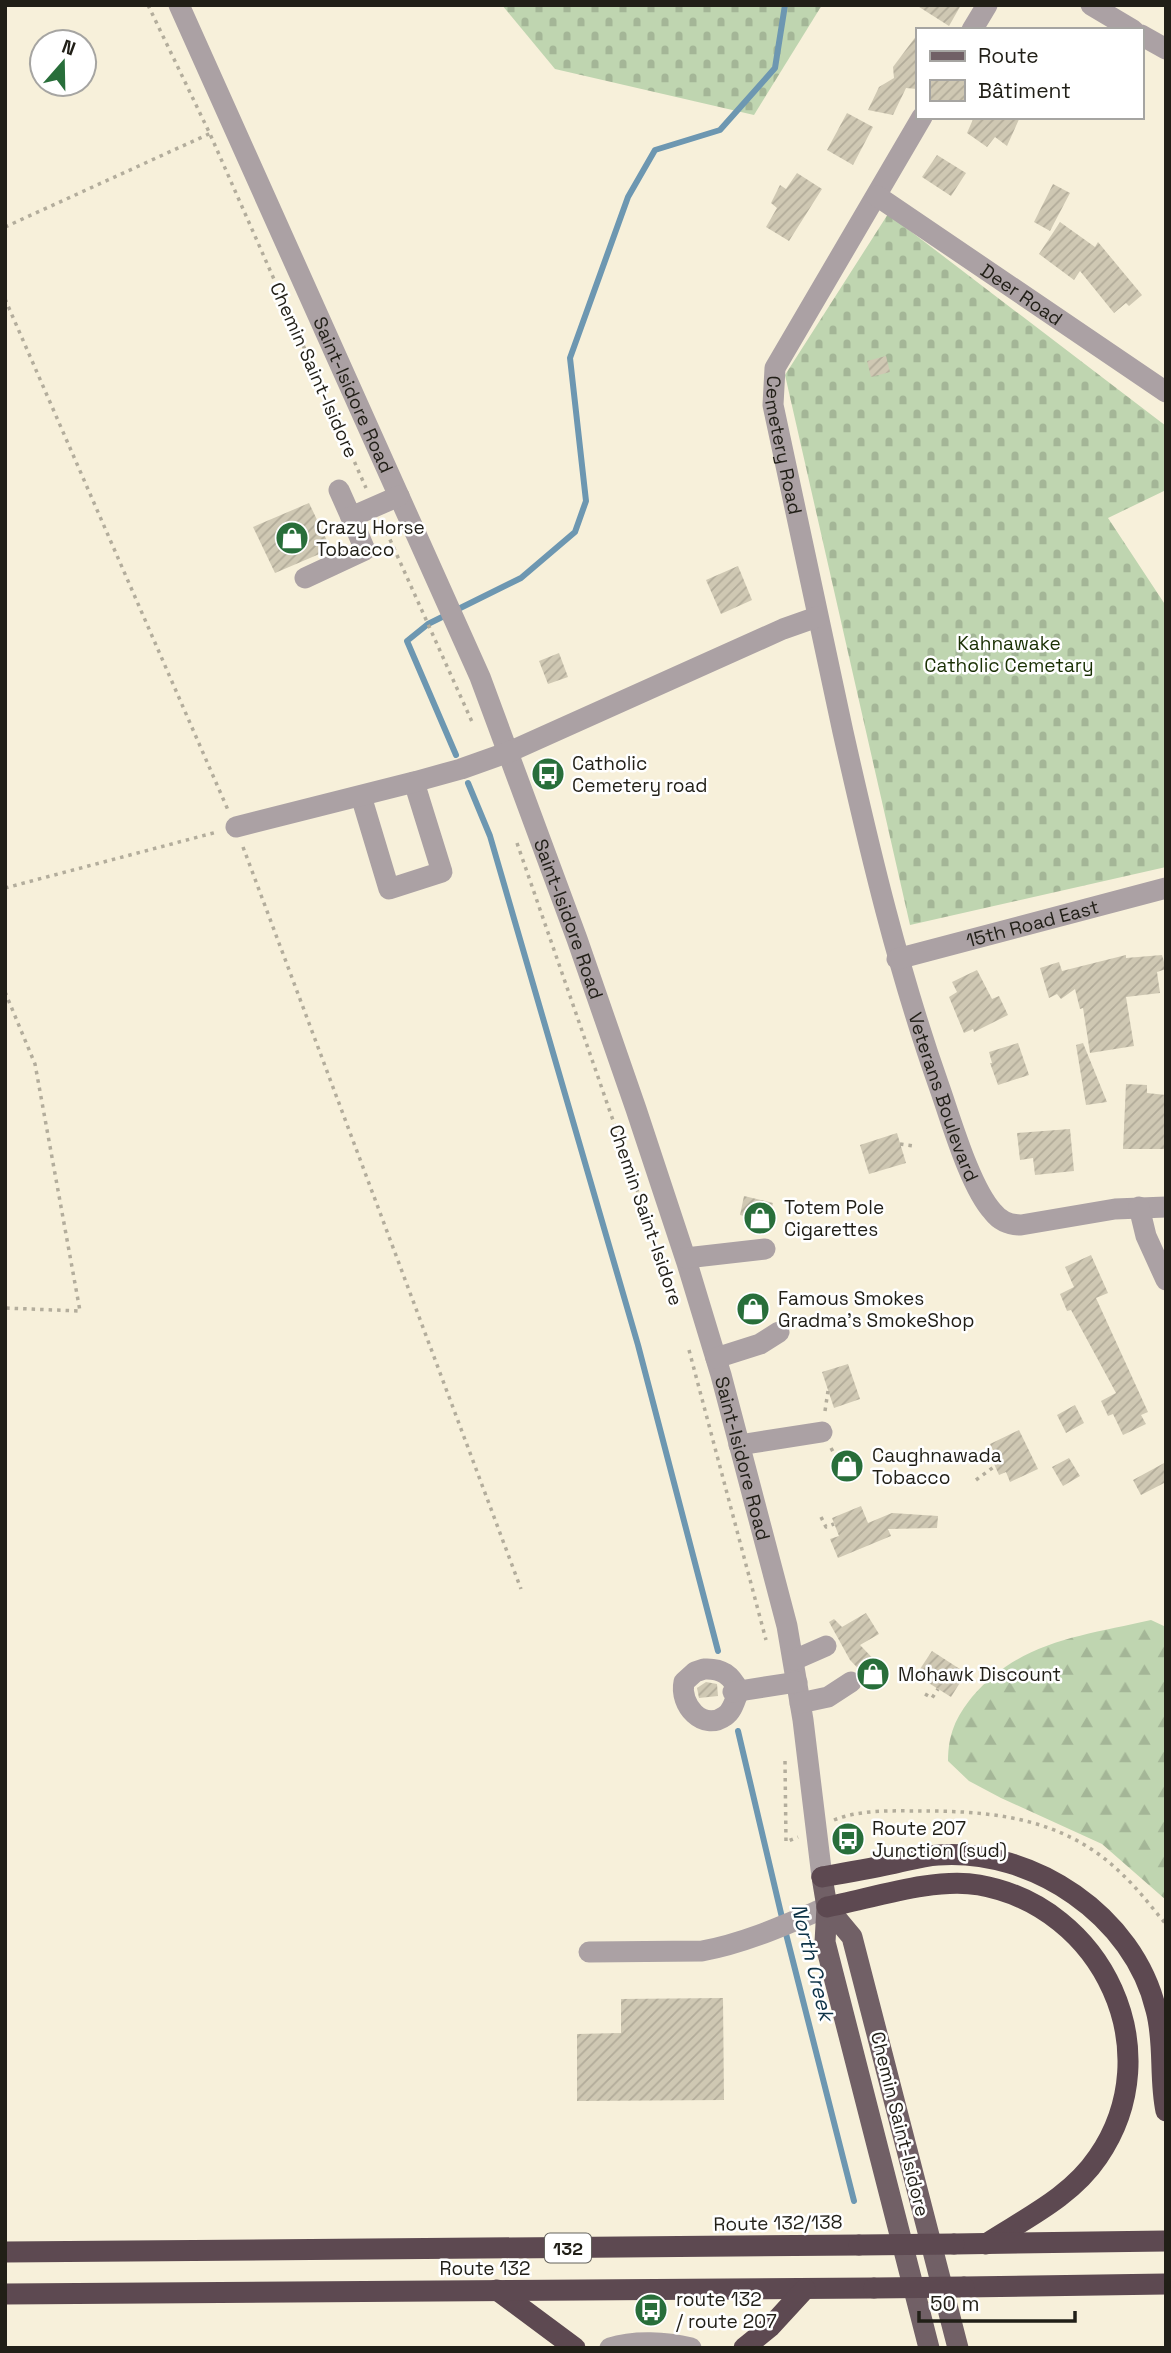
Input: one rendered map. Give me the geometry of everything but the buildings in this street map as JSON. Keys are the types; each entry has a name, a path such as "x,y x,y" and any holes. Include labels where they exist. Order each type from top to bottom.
{"highway":[{"path":"822,1877 937,1855 972,1855 1034,1871 1066,1889 1101,1917 1116,1934 1147,1982 1159,2024 1166,2111"},
{"path":"827,1907 937,1884 996,1888 1031,1903 1060,1921 1092,1954 1112,1988 1124,2024 1129,2072 1122,2108 1112,2132 1099,2156 1067,2192 986,2244"},
{"name":"Route 132/138","path":"5,2252 1166,2241"},
{"name":"Route 132","path":"5,2294 1166,2284"},
{"path":"744,2348 771,2326 805,2289"},
{"path":"497,2290 575,2348"}],"main road":[{"name":"Chemin Saint-Isidore","path":"822,1877 827,1907 825,1942 929,2348"},
{"name":"Chemin Saint-Isidore","path":"827,1907 852,1937 958,2348"}],"street":[{"name":"Saint-Isidore Road","path":"179,5 480,677 632,1096 716,1357 787,1626 799,1692 822,1877"},
{"path":"973,28 986,5"},
{"path":"1091,5 1130,28"},
{"path":"1143,36 1166,49"},
{"name":"Cemetery Road","path":"859,806 774,405 775,368 793,333 921,119"},
{"name":"Deer Road","path":"877,196 1166,392"},
{"path":"305,579 365,550 339,490"},
{"path":"351,517 400,496"},
{"path":"236,827 414,782 509,752 783,629 817,617"},
{"path":"361,796 389,889 442,872 414,782"},
{"name":"Veterans Boulevard","path":"859,806 897,959 950,1118 978,1188 993,1213 1007,1223 1021,1226 1094,1212 1166,1207"},
{"name":"15th Road East","path":"897,959 1166,888"},
{"path":"1139,1207 1146,1236 1166,1280"},
{"path":"686,1258 765,1249"},
{"path":"716,1357 760,1345 779,1332"},
{"path":"738,1445 822,1432"},
{"path":"794,1660 826,1646"},
{"path":"736,1691 799,1692 823,1699 851,1682"},
{"path":"589,1952 702,1951 720,1948 784,1926 827,1907"},
{"path":"610,2348 623,2344 650,2343 676,2344 691,2348"}],"path":[{"name":"Chemin Saint-Isidore","path":"148,5 210,134 478,735"},
{"path":"5,227 233,125"},
{"path":"5,299 236,827 521,1589"},
{"path":"5,888 236,827"},
{"name":"Chemin Saint-Isidore","path":"513,831 670,1286"},
{"path":"5,992 35,1063 80,1311 5,1308"},
{"path":"900,1144 913,1146"},
{"path":"687,1339 768,1645"},
{"path":"976,1480 995,1466"},
{"path":"821,1517 826,1527 834,1524"},
{"path":"925,1694 932,1698 938,1689"},
{"path":"785,1761 786,1842"},
{"path":"836,1819 850,1815 948,1811 1026,1819 1088,1847 1123,1875 1166,1924"}],"green space":[{"path":"502,5 822,5 754,115 555,69"},
{"name":"Kahnawake Catholic Cemetary","path":"888,214 1166,426 1166,490 1108,518 1166,606 1166,867 910,925 785,375"},
{"path":"1151,1620 1166,1627 1166,1900 1102,1844 969,1781 948,1761 951,1734 962,1712 972,1697 991,1678 1011,1663 1054,1643"}],"waterway":[{"path":"456,755 407,641 428,624 521,578 575,532 586,501 570,358 628,197 655,150 720,130 775,68 785,5"},
{"path":"468,783 490,836 638,1345 718,1651"},
{"name":"North Creek","path":"738,1731 854,2201"}],"place":[{"name":"Crazy Horse Tobacco","path":"292,538"},
{"name":"Catholic Cemetery road","path":"548,774"},
{"name":"Totem Pole Cigarettes","path":"760,1218"},
{"name":"Famous Smokes Gradma's SmokeShop","path":"753,1309"},
{"name":"Caughnawada Tobacco","path":"847,1466"},
{"name":"Mohawk Discount","path":"873,1674"},
{"name":"Route 207 Junction (sud)","path":"848,1839"},
{"name":"route 132 / route 207","path":"651,2310"}]}
